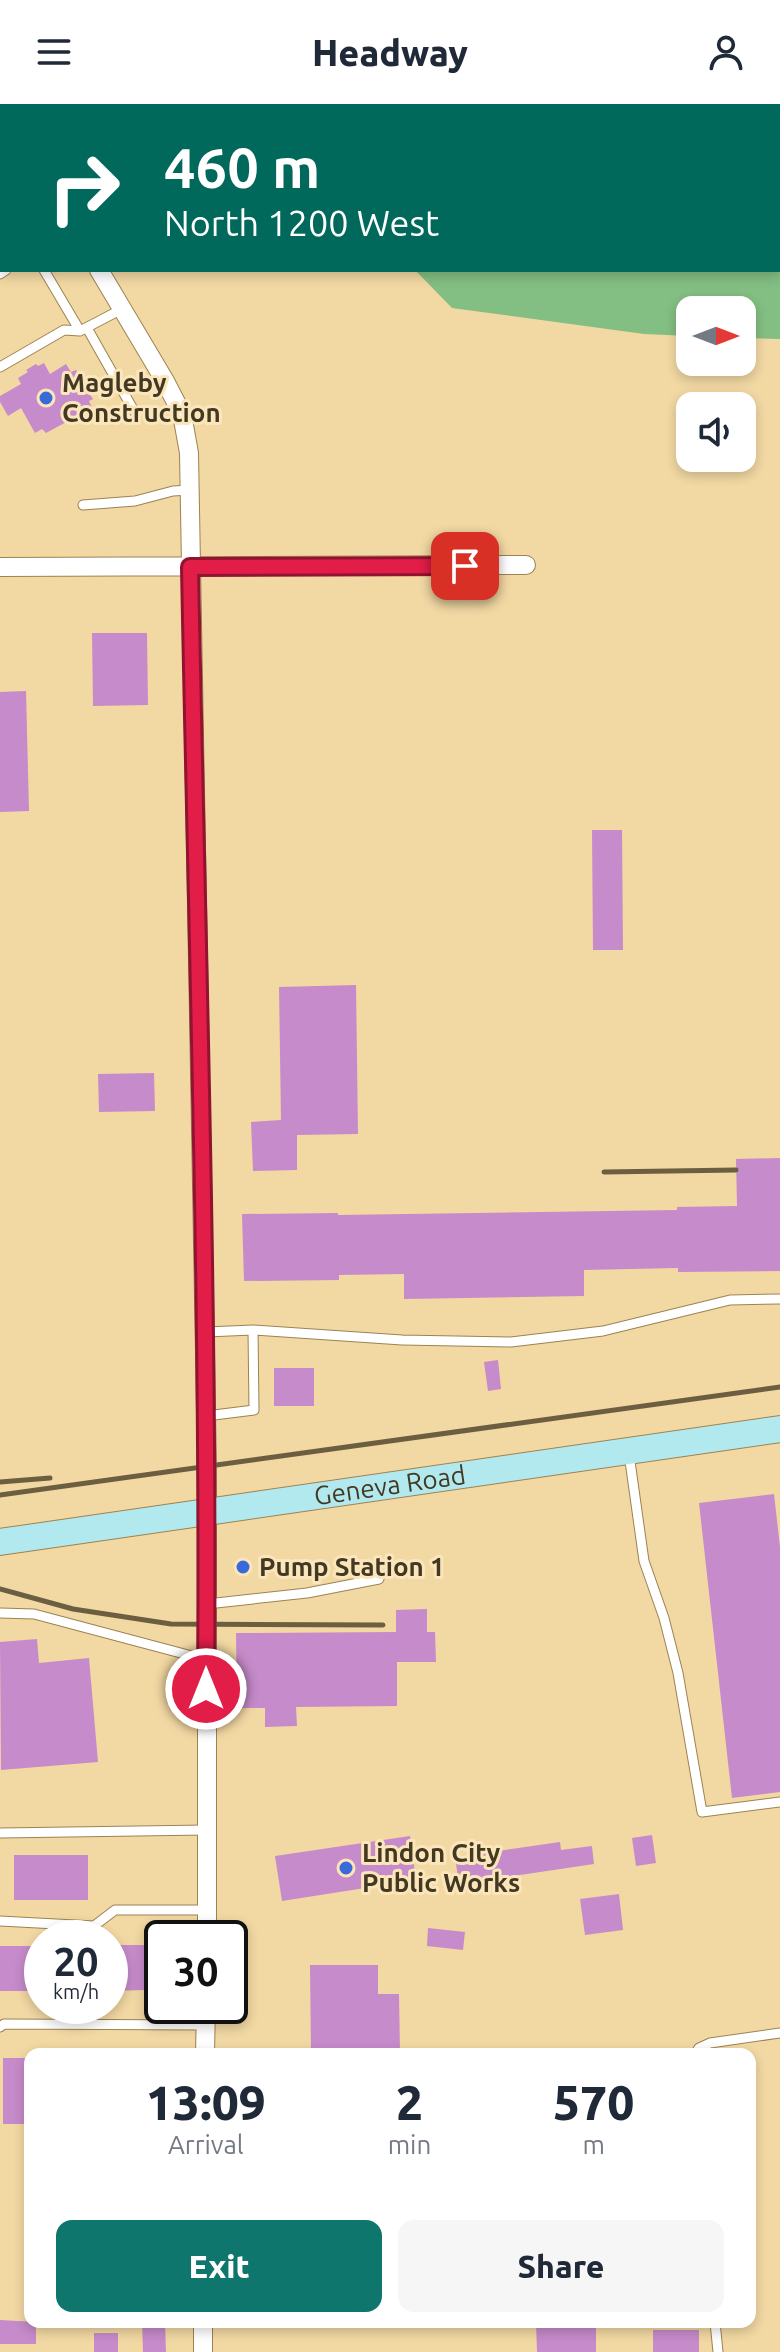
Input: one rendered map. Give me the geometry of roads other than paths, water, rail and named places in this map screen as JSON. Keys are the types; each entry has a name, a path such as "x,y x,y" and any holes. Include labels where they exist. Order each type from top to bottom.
{"main road":[{"name":"Geneva Road","path":"0,1542 780,1429"}],"street":[{"path":"100,272 182,414 189,453 206,1332 207,1920"},
{"path":"0,567 526,565"},
{"path":"205,2048 206,2024"},
{"path":"203,2328 203,2352"}],"lane":[{"path":"45,272 134,411"},
{"path":"0,367 64,330 84,330 122,309"},
{"path":"83,505 135,501 189,490"},
{"path":"206,1332 253,1330 402,1340 511,1342 603,1331 730,1300 780,1299"},
{"path":"206,1416 254,1410 253,1330"},
{"path":"629,1450 644,1561 664,1618 678,1673 702,1812 780,1802"},
{"path":"207,1604 307,1593 379,1579"},
{"path":"0,1613 34,1614 207,1660"},
{"path":"0,1833 206,1830"},
{"path":"0,1921 94,1926 115,1910 207,1910"},
{"path":"0,2027 4,2024 144,2018"},
{"path":"699,2048 710,2043 780,2033"},
{"path":"716,2328 718,2352"}],"railway":[{"path":"604,1172 736,1170"},
{"path":"0,1495 780,1387"},
{"path":"0,1482 50,1478"},
{"path":"0,1589 73,1609 171,1624 383,1625"}],"place":[{"name":"Magleby Construction","path":"46,398"},
{"name":"Pump Station 1","path":"243,1567"},
{"name":"Lindon City Public Works","path":"346,1868"}]}
